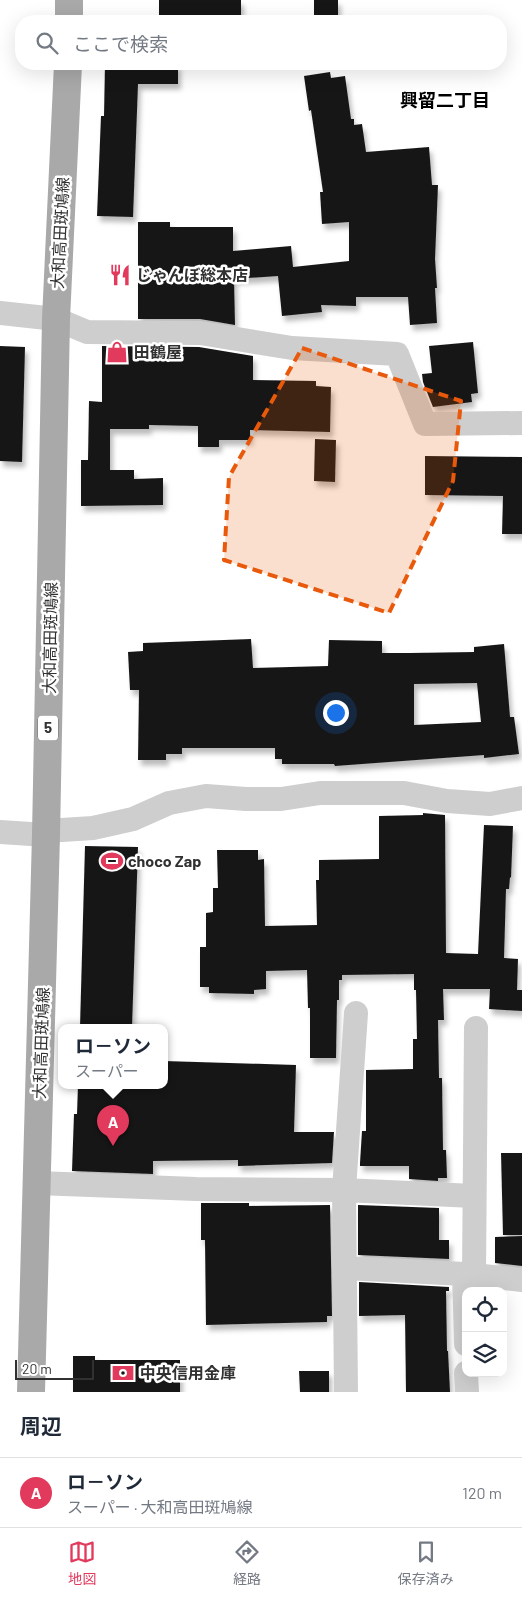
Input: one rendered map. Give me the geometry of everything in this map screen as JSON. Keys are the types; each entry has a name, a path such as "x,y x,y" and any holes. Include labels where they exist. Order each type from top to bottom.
{"main road":[{"path":"69,0 69,15"},
{"name":"大和高田斑鳩線","path":"31,1392 46,833 56,319 68,70"}],"street":[{"path":"0,313 56,319 87,332 200,333 292,348 396,354 425,424 522,424"},
{"path":"0,832 46,833 93,828 133,819 169,803 206,796 281,799 320,793 404,792 446,801 490,804 522,798"},
{"path":"346,1392 344,1190 356,1013"},
{"path":"467,1332 474,1196 476,1028"},
{"path":"37,1183 196,1189 344,1190 474,1196"},
{"path":"346,1268 522,1280"},
{"path":"466,1377 467,1392"}],"highlighted area":[{"path":"302,348 461,401 453,481 389,613 224,560 229,477"}],"building":[{"path":"159,0 241,0 241,15 159,15"},
{"path":"314,0 338,0 338,15 314,15"},
{"path":"105,70 178,70 178,84 138,84 133,217 97,216 101,116 104,116"},
{"path":"330,72 331,78 345,76 351,119 354,119 354,125 362,124 366,152 429,147 432,185 438,185 435,259 437,323 410,325 408,297 356,297 356,306 321,305 322,312 282,316 278,276 234,279 235,325 200,319 138,319 138,222 170,222 170,227 233,227 233,251 291,246 293,267 349,261 349,222 322,224 320,192 323,192 304,76"},
{"path":"473,342 478,393 471,394 472,402 433,407 423,382 422,374 432,373 429,346"},
{"path":"0,346 25,347 22,462 0,461"},
{"path":"102,346 199,347 253,356 253,380 316,381 316,386 331,387 330,432 250,430 250,440 219,440 219,447 198,447 198,426 149,425 149,429 110,429 110,470 134,470 134,479 163,478 163,505 81,506 81,460 88,460 89,401 102,402"},
{"path":"315,439 336,440 335,482 314,481"},
{"path":"425,456 522,457 522,534 502,534 503,496 425,495"},
{"path":"251,639 253,668 328,666 329,640 382,641 382,653 474,652 474,647 504,644 510,717 514,717 519,754 484,758 484,755 335,766 334,764 282,764 282,759 275,759 275,748 182,748 182,754 166,754 166,760 138,760 139,690 130,690 128,652 143,651 143,643","holes":["477,683 481,722 414,725 414,684"]},
{"path":"423,813 445,815 446,953 478,954 484,825 513,826 511,878 509,889 506,889 504,958 518,959 517,990 522,990 522,1011 489,1009 490,989 443,989 444,1020 438,1020 439,1078 442,1078 443,1150 446,1150 447,1178 438,1178 438,1181 409,1179 409,1166 360,1166 362,1131 366,1131 366,1070 413,1069 413,1039 417,1039 414,974 342,975 342,980 339,980 339,1000 337,1000 336,1058 310,1058 310,1008 308,1008 307,970 266,971 266,989 254,990 254,994 209,993 209,987 200,987 200,947 206,947 206,913 213,912 213,888 218,888 217,850 258,850 258,860 264,859 265,926 317,925 316,880 319,880 319,860 379,859 379,816 423,815"},
{"path":"85,846 138,847 132,1024 80,1024"},
{"path":"168,1061 296,1065 294,1132 334,1132 332,1163 238,1166 238,1160 153,1161 153,1174 72,1171 74,1114 77,1114 78,1089 168,1089"},
{"path":"501,1153 522,1153 522,1235 503,1235"},
{"path":"201,1203 249,1203 249,1206 330,1205 332,1316 327,1316 327,1322 206,1325 205,1240 201,1240"},
{"path":"358,1205 439,1208 439,1240 449,1240 449,1259 358,1255"},
{"path":"522,1236 522,1266 495,1263 495,1237"},
{"path":"359,1282 449,1287 449,1291 446,1291 450,1392 406,1392 405,1315 359,1316"},
{"path":"73,1356 95,1356 95,1360 180,1360 180,1392 73,1392"},
{"path":"299,1371 329,1371 329,1392 300,1392"}],"place":[{"name":"じゃんぼ総本店","path":"120,275"},
{"name":"田鶴屋","path":"117,352"},
{"name":"choco Zap","path":"112,861"},
{"name":"ロ－ソン","path":"113,1146"},
{"name":"中央信用金庫","path":"123,1373"}],"district":[{"name":"興留二丁目","path":"445,101"}]}
